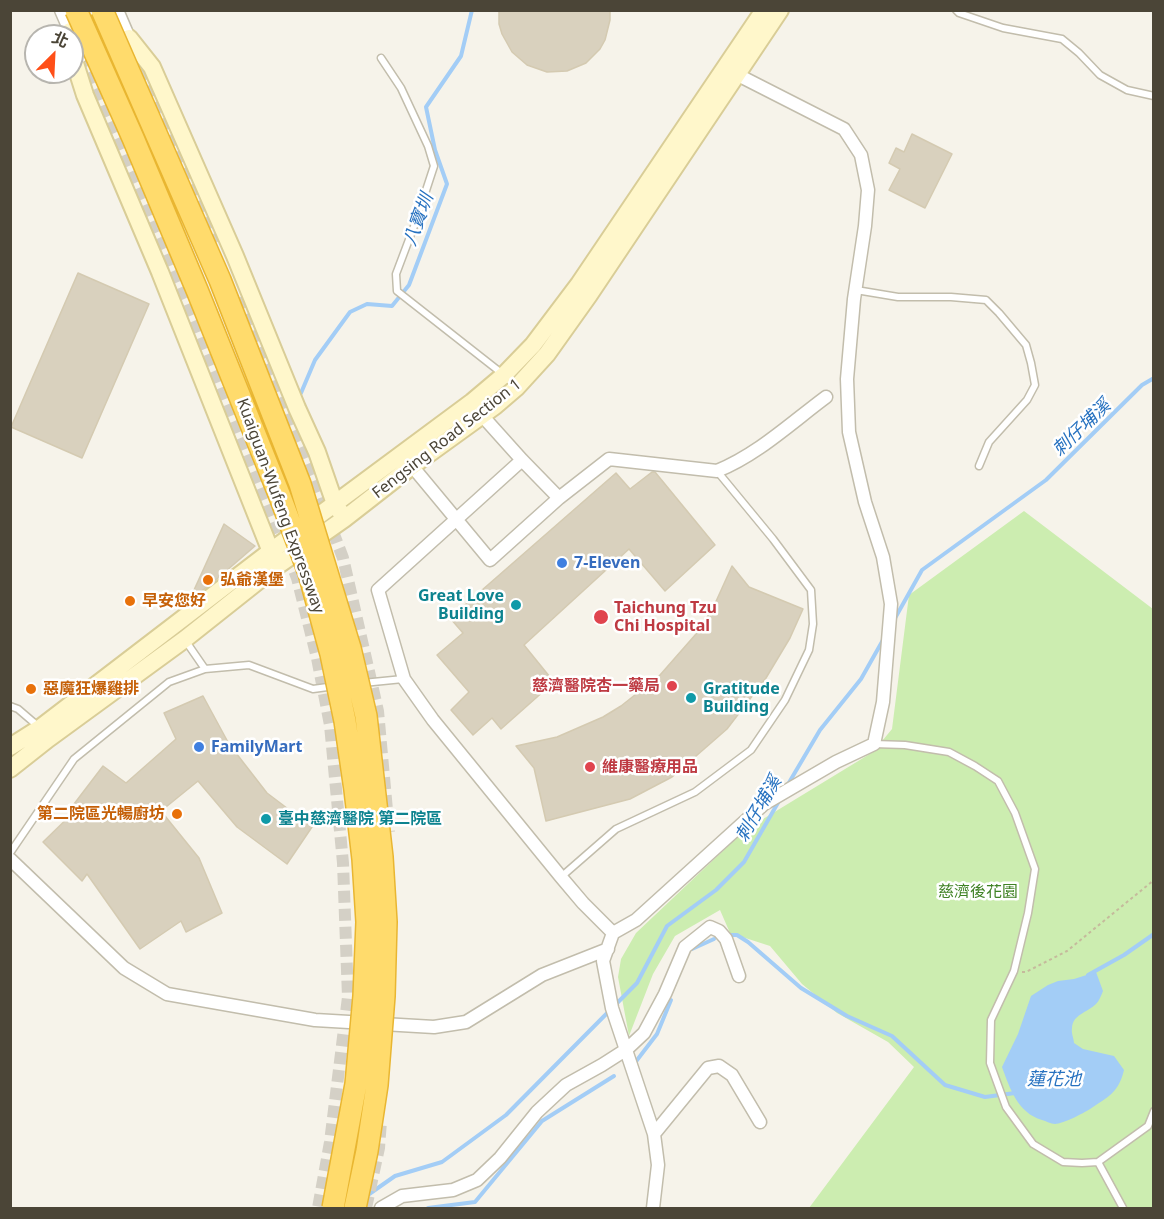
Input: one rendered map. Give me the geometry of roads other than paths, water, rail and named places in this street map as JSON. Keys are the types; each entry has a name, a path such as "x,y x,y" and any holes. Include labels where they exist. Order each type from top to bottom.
{"highway":[{"name":"Kuaiguan-Wufeng Expressway","path":"102,10 220,280 300,484 350,648 366,716 386,921 384,996 377,1085 355,1209"},
{"name":"Kuaiguan-Wufeng Expressway","path":"84,48 133,138 193,279 309,573 331,654 356,789 367,922 364,996 356,1084 333,1209"}],"street":[{"path":"61,10 71,24"},
{"path":"117,10 129,38 152,67 235,256 317,452 335,504 344,519"},
{"name":"Fengsing Road Section 1","path":"476,408 495,405 516,388 546,354 590,295 731,72 764,10"},
{"name":"Fengsing Road Section 1","path":"10,769 44,733 180,632 274,558 335,504 407,460 476,408 533,345 731,72 780,10"},
{"path":"653,1209 658,1166 654,1134 612,1008 603,961 613,933 636,920 764,804 836,762 874,744 883,702 891,604 883,557 865,502 849,432 847,378 855,290 868,190 861,155 844,129 731,72"},
{"path":"82,84 274,558"},
{"path":"407,460 490,561 559,498 609,459 717,471 749,455 826,397"},
{"path":"476,408 559,498"},
{"name":"Fengsing Road Section 1","path":"274,558 344,519 407,460"},
{"path":"522,460 378,590 405,679 433,720 561,877 613,933"},
{"name":"Fengsing Road Section 1","path":"10,747 44,733"},
{"path":"10,859 124,968 167,994 315,1020 434,1027 466,1022 542,975 608,949"},
{"path":"381,1209 402,1196 453,1190 477,1180 500,1158 537,1112 566,1085 627,1049 644,1033 665,994 685,947 710,927 719,930 726,939 739,976"},
{"path":"654,1134 708,1068 719,1066 732,1075 760,1122"}],"lane":[{"path":"956,10 1003,28 1062,39 1100,75 1127,90 1154,96"},
{"path":"381,58 401,88 428,147 434,166 396,274 397,291 504,375 516,388"},
{"path":"855,290 898,297 951,297 986,300 1026,345 1035,385 1027,400 989,442 979,466"},
{"path":"561,877 616,829 695,792 751,750 785,700 809,650 813,624 811,590 717,471"},
{"path":"180,632 205,669"},
{"path":"10,853 74,759 170,682 205,669 249,665 313,688 405,679"},
{"path":"10,706 18,709 44,733"},
{"path":"874,744 905,745 950,752 998,781 1015,813 1035,869 1028,913 1014,971 991,1020 990,1063 1006,1107 1033,1144 1063,1162 1098,1162 1148,1126 1154,1112"},
{"path":"594,838 599,844"},
{"path":"1098,1162 1123,1209"}],"water":[{"name":"蓮花池","path":"1096,972 1103,991 1096,1004 1081,1014 1073,1023 1074,1043 1083,1049 1114,1056 1124,1070 1122,1077 1113,1092 1099,1103 1069,1120 1052,1124 1034,1117 1021,1106 1012,1092 1002,1067 1018,1034 1031,996 1058,981"}],"waterway":[{"name":"八寶圳","path":"301,393 315,360 350,312 367,304 392,306 409,285 447,184 435,150 426,107 461,56 472,10"},
{"name":"刺仔埔溪","path":"894,620 922,570 1046,480 1142,385 1154,378"},
{"name":"刺仔埔溪","path":"787,786 820,730 861,679 883,640"},
{"name":"刺仔埔溪","path":"365,1197 395,1176 442,1162 506,1115 637,983 667,926 716,890 744,862 779,801"},
{"path":"1088,975 1124,955 1154,934"},
{"path":"727,935 737,935 748,942 801,988 847,1016 892,1036 945,1085 985,1097 1015,1093"},
{"path":"692,949 714,939"},
{"path":"634,1064 657,1034 671,1000"},
{"path":"428,1208 475,1202 542,1121 614,1076"}],"tunnel":[{"path":"135,52 215,243"},
{"path":"84,63 287,552 297,578 317,658 330,725 343,863 348,997 330,1142 318,1208"},
{"path":"238,298 343,558 378,711 389,832"},
{"path":"366,1208 379,1148 381,1121"}],"place":[{"name":"7-Eleven","path":"562,563"},
{"name":"弘爺漢堡","path":"208,580"},
{"name":"早安您好","path":"130,601"},
{"name":"Great Love Building","path":"516,605"},
{"name":"Taichung Tzu Chi Hospital","path":"601,617"},
{"name":"慈濟醫院杏一藥局","path":"672,686"},
{"name":"惡魔狂爆雞排","path":"31,689"},
{"name":"Gratitude Building","path":"691,698"},
{"name":"FamilyMart","path":"199,747"},
{"name":"維康醫療用品","path":"590,767"},
{"name":"第二院區光暢廚坊","path":"177,814"},
{"name":"臺中慈濟醫院 第二院區","path":"266,819"}],"park label":[{"name":"慈濟後花園","path":"978,892"}]}
